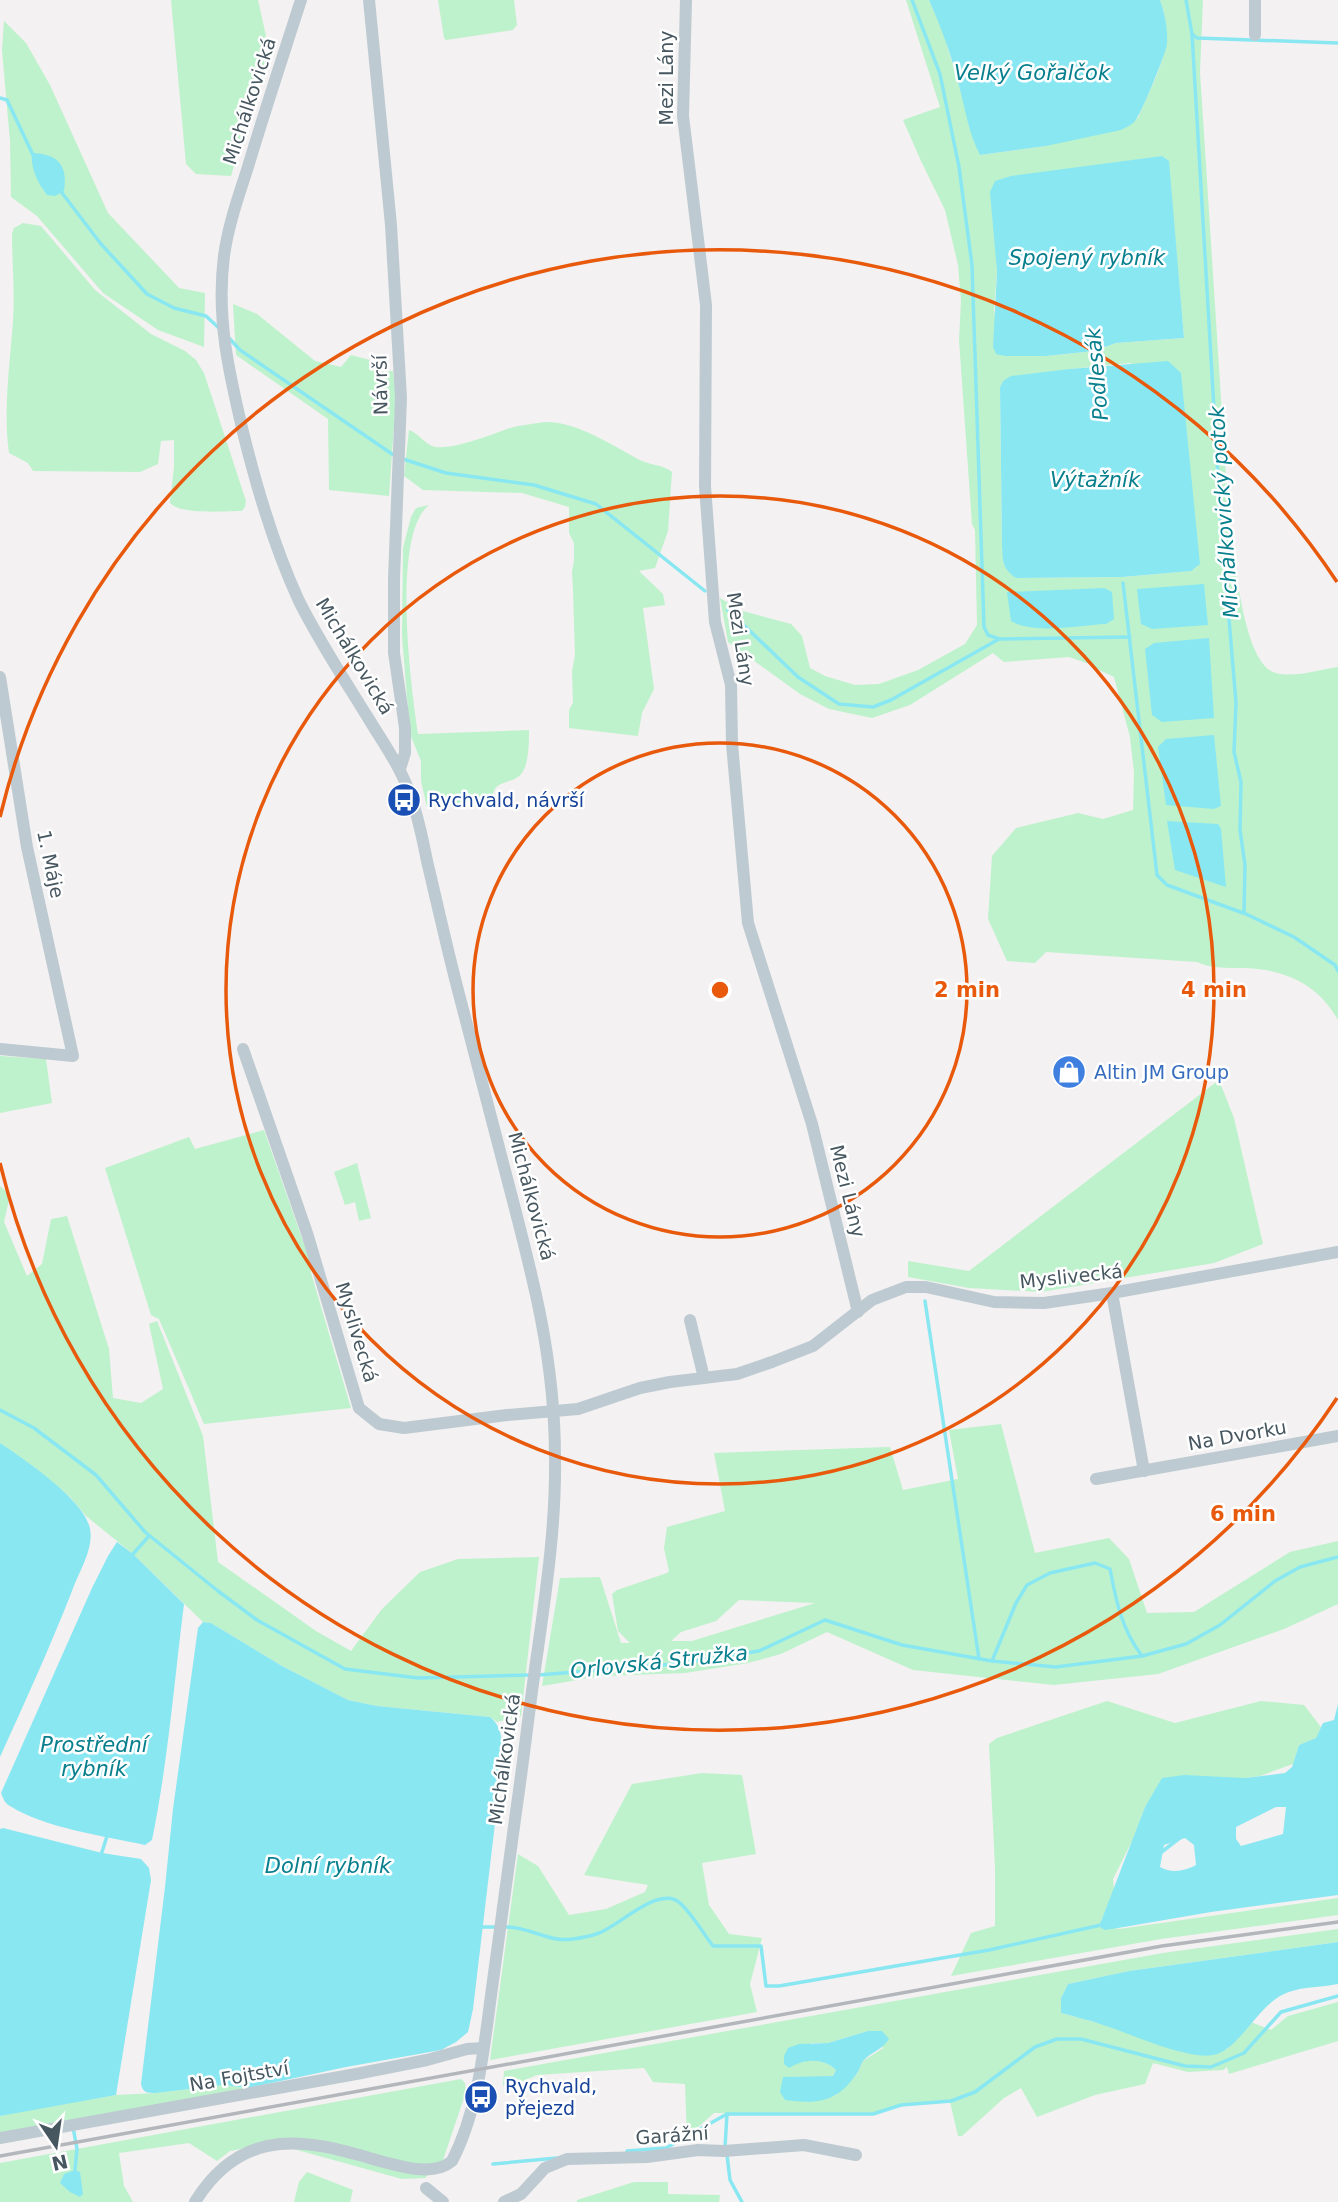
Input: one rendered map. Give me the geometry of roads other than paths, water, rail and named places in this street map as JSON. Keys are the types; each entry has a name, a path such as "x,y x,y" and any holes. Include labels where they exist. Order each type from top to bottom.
{"street":[{"name":"Michálkovická","path":"301,0 230,226 222,273 225,350 259,490 292,584 323,643 400,769 416,813 453,972 537,1293 550,1365 554,1411 554,1515 481,2069 459,2144 445,2174 421,2189 443,2202"},
{"name":"Návrší","path":"369,0 391,225 401,398 394,579 394,653 405,728 405,753 400,769"},
{"name":"Mezi Lány","path":"686,0 682,116 706,304 706,499 715,622 731,685 732,744 748,923 812,1124 858,1312"},
{"path":"1255,0 1255,34"},
{"name":"1. Máje","path":"0,677 27,847 73,1056 0,1049"},
{"name":"Myslivecká","path":"243,1049 307,1233 359,1408 379,1424 404,1428 578,1409 640,1388 737,1374 813,1346 873,1300 906,1287 926,1287 994,1302 1044,1303 1337,1256"},
{"path":"1112,1293 1144,1471"},
{"path":"690,1320 704,1378"},
{"name":"Na Dvorku","path":"1096,1479 1338,1436"},
{"name":"Na Fojtství","path":"0,2138 356,2074 467,2049 483,2048"},
{"name":"Garážní","path":"504,2202 521,2194 545,2168 567,2159 647,2157 698,2150 724,2151 804,2145 856,2155"},
{"path":"195,2202 213,2178 235,2163 262,2154 294,2156"}],"water":[{"name":"Velký Gořalčok","path":"929,0 1160,0 1166,22 1167,44 1142,108 1130,125 1121,130 1046,146 980,155 949,51"},
{"path":"32,153 49,156 59,163 64,174 64,191 55,196 47,195 35,175"},
{"name":"Spojený rybník","path":"1162,156 1169,161 1184,338 1116,343 1094,351 1046,356 996,354 993,347 997,272 990,192 995,181 1011,176"},
{"name":"Výtažník","path":"1168,361 1181,373 1200,564 1191,571 1122,577 1016,578 1006,568 1002,552 1000,387 1003,381 1011,376"},
{"path":"1204,584 1208,625 1152,629 1141,624 1137,589"},
{"path":"1104,588 1112,592 1114,619 1106,624 1031,628 1011,621 1007,592"},
{"path":"1209,638 1214,718 1162,722 1152,715 1145,649 1154,643"},
{"path":"1214,735 1221,806 1214,809 1166,805 1158,747 1166,739"},
{"path":"1167,821 1218,824 1221,829 1226,887 1175,870"},
{"path":"0,1443 64,1491 84,1514 91,1533 86,1558 0,1757"},
{"name":"Prostřední rybník","path":"117,1542 184,1604 162,1781 152,1840 145,1845 40,1820 8,1805 1,1793 92,1588"},
{"name":"Dolní rybník","path":"203,1622 211,1623 282,1666 348,1700 377,1706 490,1717 497,1725 501,1734 503,1756 473,2009 468,2032 456,2042 441,2050 248,2088 223,2085 156,2093 144,2091 141,2084 173,1809 198,1628"},
{"path":"1338,1704 1338,1895 1105,1930 1101,1928 1100,1924 1145,1807 1162,1778 1184,1775 1245,1778 1285,1773 1292,1767 1299,1745 1316,1738 1323,1723 1334,1720","holes":["1276,1807 1286,1807 1283,1834 1241,1846 1236,1839 1236,1827","1185,1838 1194,1845 1196,1865 1178,1871 1160,1867 1164,1845"]},
{"path":"0,1829 102,1853 141,1859 149,1868 151,1880 116,2095 0,2116"},
{"path":"1338,1942 1338,1984 1301,1989 1280,1996 1263,2010 1233,2044 1217,2054 1206,2056 1177,2051 1061,2013 1061,1998 1068,1984 1129,1971"},
{"path":"868,2031 882,2031 889,2039 863,2061 848,2085 840,2092 824,2100 785,2100 780,2092 783,2077 833,2076 836,2070 819,2061 800,2063 789,2068 784,2064 788,2048 799,2044 828,2043"},
{"path":"75,2170 80,2172 83,2194 80,2197 60,2183 64,2174"}],"waterway":[{"path":"912,0 940,74 959,167 972,265 984,627 988,635 999,639"},
{"name":"Michálkovický potok","path":"1186,0 1192,34 1220,511 1236,703 1234,752 1241,782 1244,913 1294,937 1335,965 1338,971"},
{"path":"1192,34 1197,38 1338,43"},
{"path":"0,98 7,100 33,155"},
{"path":"59,189 101,244 147,294 174,308 206,316 220,329"},
{"path":"228,337 240,350 395,456"},
{"name":"Podlesák","path":"1095,347 1097,371"},
{"path":"403,459 446,473 534,485 596,504 705,591"},
{"name":"Podlesák","path":"1123,583 1157,875 1167,885 1243,913"},
{"path":"728,610 798,677 839,704 873,707 891,700 999,639 1130,637"},
{"path":"925,1301 979,1659"},
{"name":"Orlovská Stružka","path":"0,1410 34,1428 96,1475 145,1532 218,1591 257,1620 345,1669 418,1678 531,1675"},
{"path":"132,1559 133,1554 149,1536"},
{"name":"Orlovská Stružka","path":"538,1675 675,1664 759,1651 825,1620 902,1645 992,1661 1016,1603 1027,1585 1050,1573 1095,1563 1110,1569 1117,1604 1142,1656 1186,1644 1220,1625 1275,1581 1300,1567 1338,1557"},
{"path":"992,1661 1056,1667 1142,1656"},
{"path":"101,1855 108,1833"},
{"path":"1159,1854 1181,1837"},
{"path":"505,1927 514,1927 555,1939 579,1938 607,1929 651,1902 672,1899 680,1903 694,1918 713,1946 761,1946 766,1986 779,1986 989,1950 1101,1925 1103,1922"},
{"path":"481,1927 497,1927"},
{"path":"627,2151 666,2148 727,2114 873,2114 901,2105 951,2101 975,2092 1035,2047 1057,2039 1081,2039 1185,2066 1211,2067 1244,2053 1281,2012 1338,1996"},
{"path":"725,2147 727,2114"},
{"path":"73,2127 77,2149 75,2170"},
{"path":"727,2155 730,2180 742,2202"},
{"path":"493,2164 557,2158"}],"railway":[{"path":"0,2156 1162,1946 1338,1922"}],"place":[{"name":"Rychvald, návrší","path":"404,800"},
{"name":"Altin JM Group","path":"1069,1072"},
{"name":"Rychvald, přejezd","path":"481,2097"}]}
